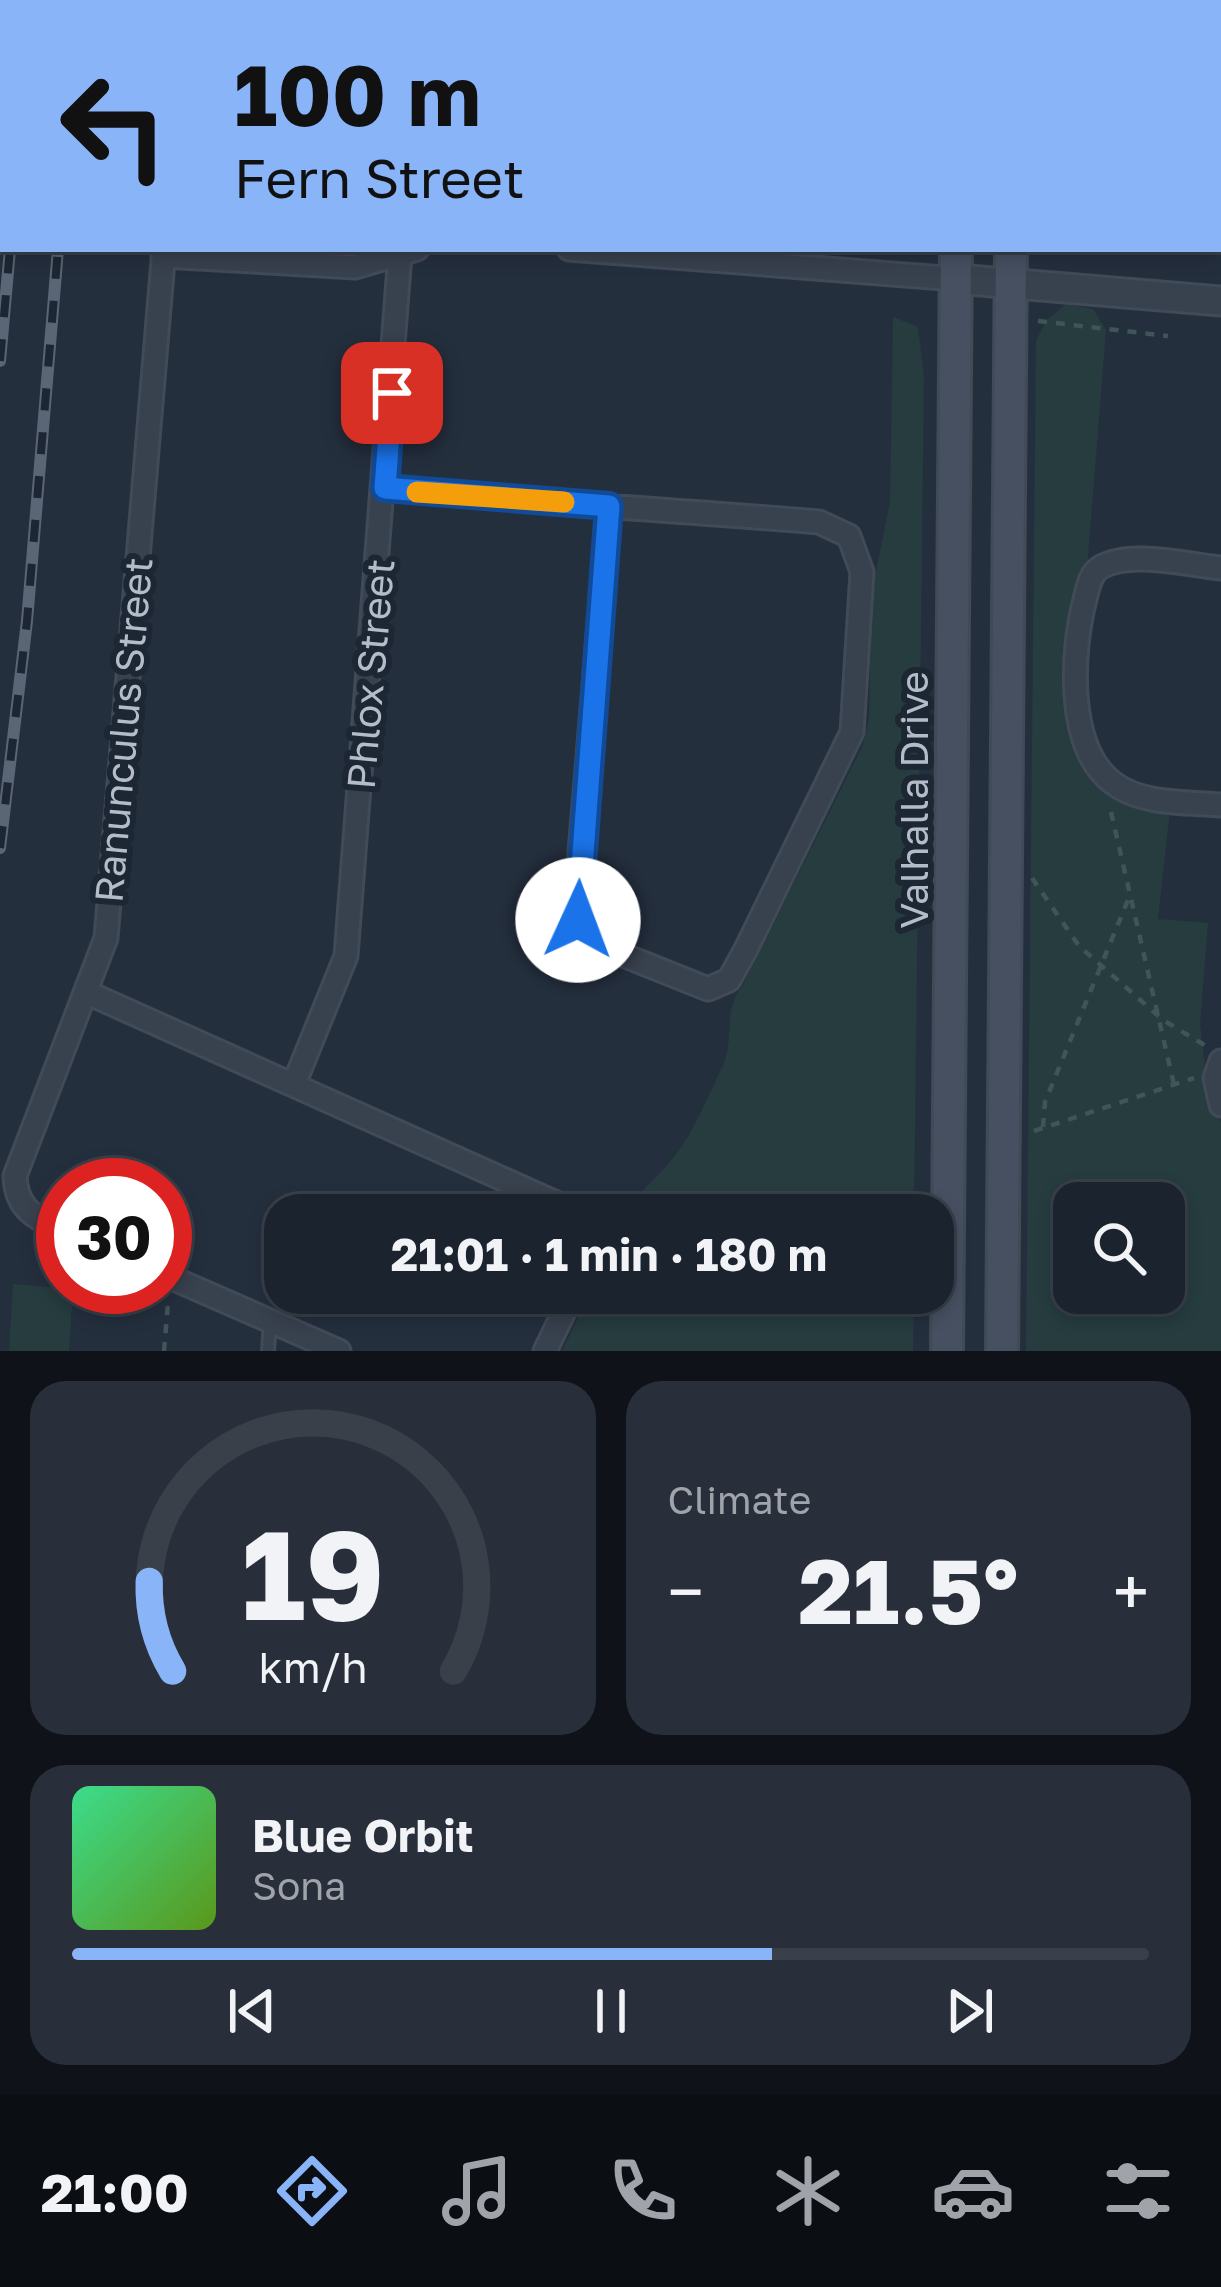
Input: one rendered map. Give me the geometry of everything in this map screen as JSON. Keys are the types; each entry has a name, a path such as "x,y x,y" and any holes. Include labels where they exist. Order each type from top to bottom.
{"main road":[{"path":"1002,1351 1011,252"},
{"name":"Valhalla Drive","path":"947,1351 957,264"}],"street":[{"path":"164,252 289,256 355,267 409,252"},
{"name":"Ranunculus Street","path":"36,1218 17,1196 19,1161 106,938 164,252"},
{"name":"Phlox Street","path":"294,1084 346,956 409,252"},
{"path":"647,252 957,264 1010,283 1221,302"},
{"path":"385,488 818,522 849,536 862,572 852,732 746,950 729,980 708,989 603,947 589,938 575,912 609,506"},
{"path":"1221,568 1127,560 1101,567 1092,575 1081,617 1073,678 1093,759 1113,783 1151,799 1221,805"},
{"path":"88,992 537,1194"},
{"path":"1219,1100 1220,1062"},
{"path":"192,1287 338,1351"},
{"path":"545,1351 563,1314"}],"lane":[{"path":"268,1351 270,1321"}],"path":[{"path":"1038,321 1168,336"},
{"path":"1113,783 1108,802 1174,1084"},
{"path":"1024,1136 1174,1084 1220,1062 1162,1020 1079,946 1038,880 1026,876"},
{"path":"1043,1127 1045,1102 1130,895"},
{"path":"164,1351 166,1314"}],"green space":[{"path":"1066,304 1093,309 1106,330 1087,569 1070,612 1068,684 1082,753 1170,809 1158,919 1208,923 1200,1024 1207,1085 1221,1122 1221,1351 1026,1351 1036,341 1046,321"},
{"path":"893,317 918,327 924,377 914,1194 640,1194 682,1147 701,1112 723,1065 737,994 863,745 869,719 871,596 890,502"},
{"path":"13,1284 36,1286 36,1314 71,1314 69,1351 9,1351"},
{"path":"580,1314 914,1314 913,1351 562,1351"}],"railway":[{"path":"0,361 10,252"},
{"path":"0,848 27,621 58,252"}],"slow traffic":[{"path":"417,492 564,502"}],"route":[{"path":"392,393 385,488 609,506 576,896 578,920"}]}
